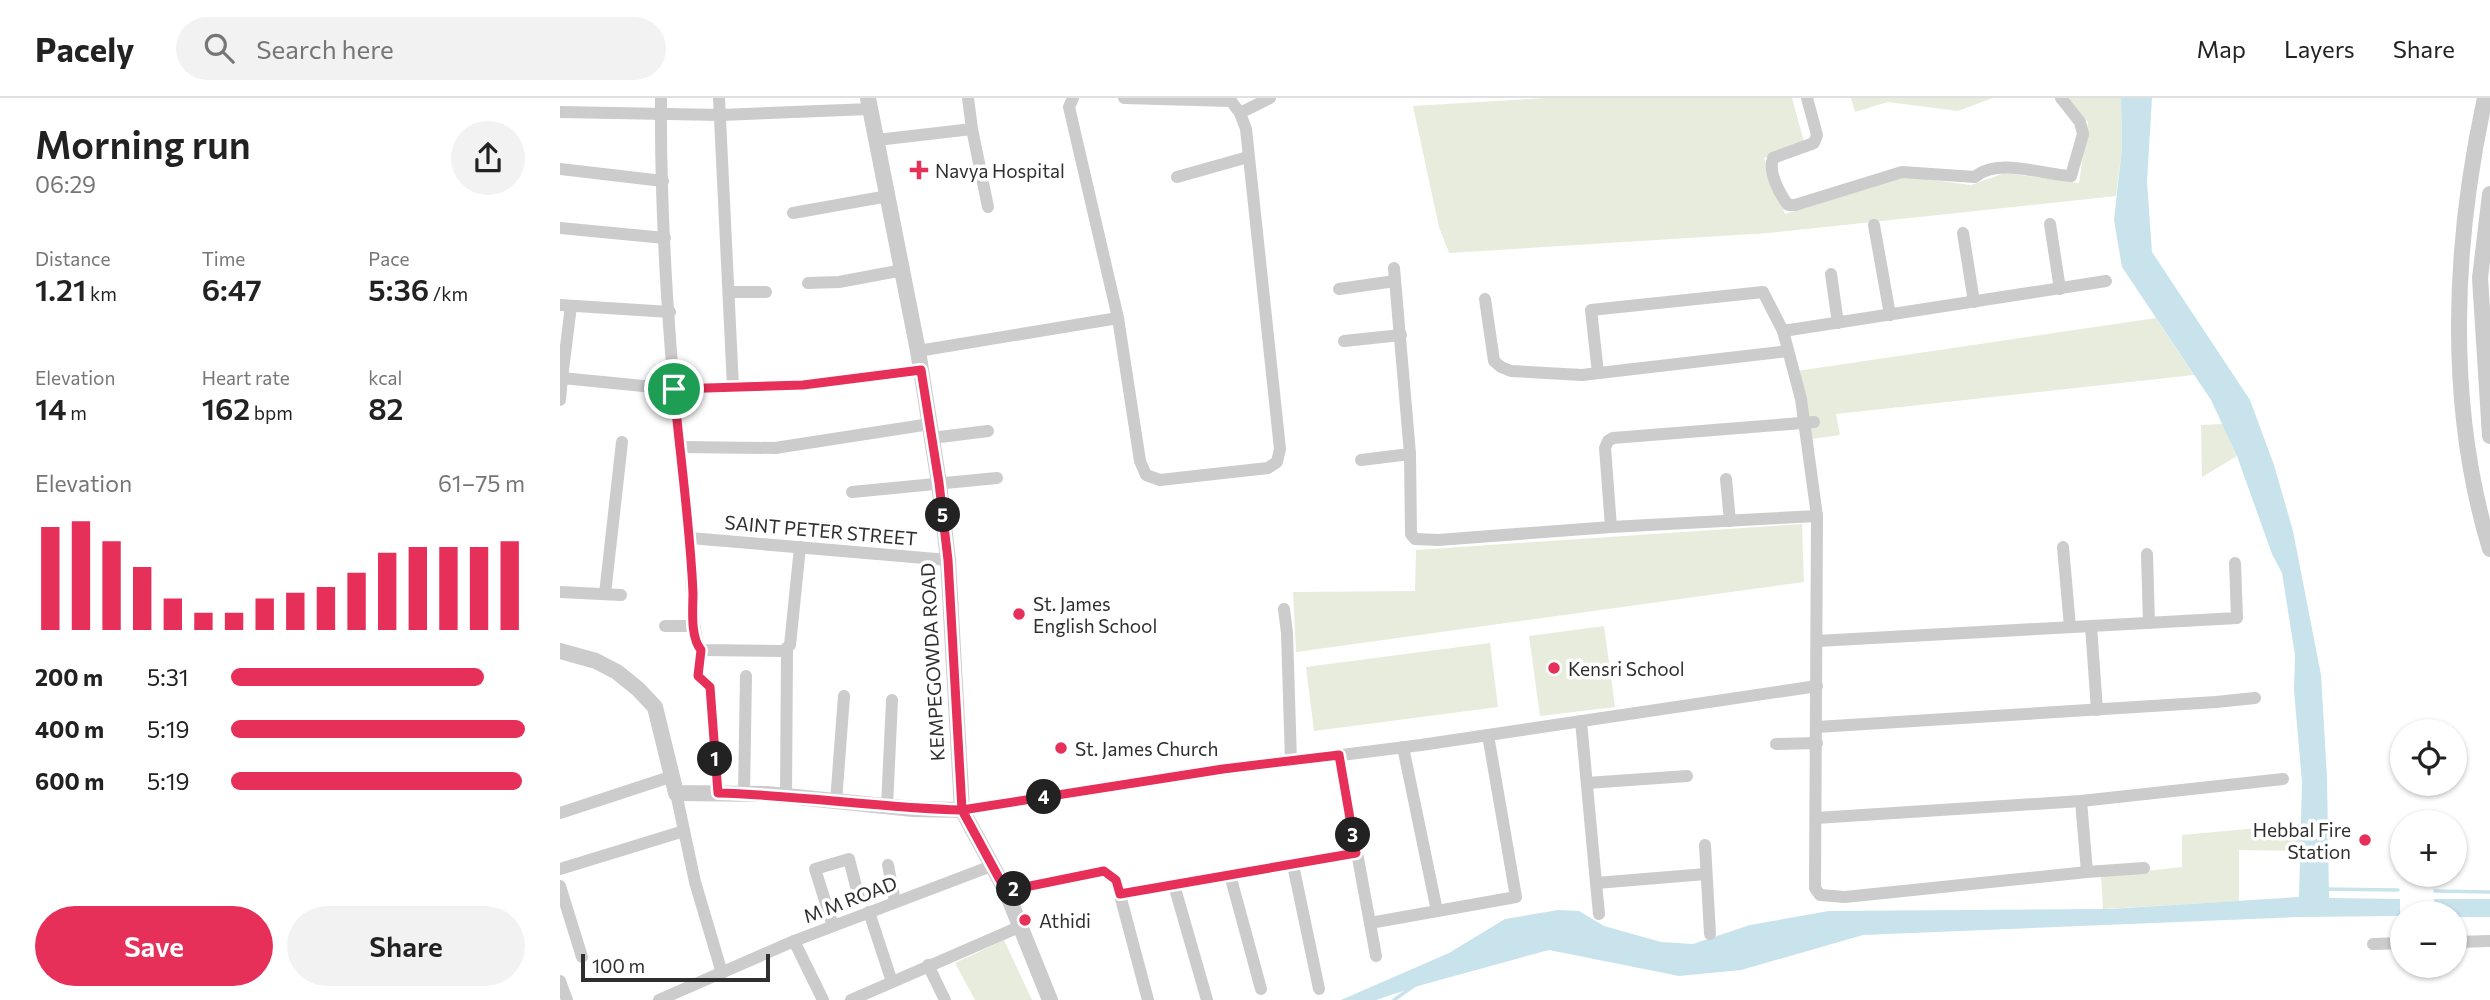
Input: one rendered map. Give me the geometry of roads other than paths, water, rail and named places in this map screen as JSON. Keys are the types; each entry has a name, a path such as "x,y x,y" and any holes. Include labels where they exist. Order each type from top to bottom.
{"street":[{"path":"660,98 674,389 690,538 694,626 696,642 701,650 698,676 710,687 718,793"},
{"path":"719,98 733,387"},
{"path":"968,98 988,208"},
{"path":"1073,98 1069,107 1118,318 1140,461 1146,475 1160,480 1268,468 1277,462 1280,449 1246,129 1240,113 1231,101 1124,98"},
{"path":"1240,113 1270,98"},
{"path":"1807,98 1817,135 1814,143 1773,158 1771,164 1772,173 1788,205 1902,172 1975,177 1977,174 1999,168 2071,176 2083,134 2080,122 2061,98"},
{"path":"2485,98 2472,157 2460,277 2461,377 2465,427 2490,550"},
{"path":"560,112 660,116 721,115 869,104"},
{"name":"KEMPEGOWDA ROAD","path":"869,104 918,351 939,483 948,560 962,810 994,865 1050,1000"},
{"path":"877,140 972,129"},
{"path":"1177,177 1248,157"},
{"path":"560,169 663,181"},
{"path":"2490,194 2485,279 2490,436"},
{"path":"793,213 888,196"},
{"path":"2050,224 2060,289"},
{"path":"1874,225 1890,315"},
{"path":"560,228 665,238"},
{"path":"1964,233 1974,302"},
{"path":"1394,268 1410,454 1411,534 1415,539 1438,540 1817,516"},
{"path":"808,283 839,282 903,270"},
{"path":"1831,274 1838,323"},
{"path":"2460,277 2485,279"},
{"path":"1339,289 1395,281"},
{"path":"1783,331 2106,281"},
{"path":"729,292 766,292"},
{"path":"1598,373 1591,310 1763,292 1783,331 1809,423 1817,516 1815,888 1820,895 1845,897 2144,868"},
{"path":"1485,299 1494,361 1511,371 1598,373 1788,351"},
{"path":"560,400 566,305 670,312"},
{"path":"918,351 1118,318"},
{"path":"1344,341 1401,335"},
{"path":"562,379 674,389 803,385 921,370"},
{"path":"1611,527 1605,447 1613,438 1809,423"},
{"path":"680,447 775,447 931,431 988,431"},
{"path":"605,594 622,442"},
{"path":"1361,460 1410,454"},
{"path":"852,492 997,478"},
{"path":"1726,479 1730,521"},
{"name":"SAINT PETER STREET","path":"690,538 948,560"},
{"path":"786,797 787,649 790,645 800,547"},
{"path":"2063,547 2070,627"},
{"path":"2147,554 2149,623"},
{"path":"1817,641 2237,618 2235,563"},
{"path":"560,592 621,595"},
{"path":"1284,609 1291,761"},
{"path":"664,626 694,626"},
{"path":"2091,626 2097,710"},
{"path":"701,650 787,649"},
{"path":"560,651 596,661 617,672 655,707 673,776 695,882 722,973"},
{"path":"744,794 746,676"},
{"path":"676,793 744,794 962,810 1816,686"},
{"path":"835,802 844,696"},
{"path":"1817,727 2255,698"},
{"path":"887,806 892,700"},
{"path":"1581,721 1599,914"},
{"path":"1370,923 1516,897 1488,735"},
{"path":"1776,744 1817,743"},
{"path":"1403,747 1437,911"},
{"path":"1339,755 1376,956"},
{"path":"560,813 673,776"},
{"path":"1587,783 1687,776"},
{"path":"1816,818 2081,801 2283,779"},
{"path":"2081,801 2087,872"},
{"path":"560,869 684,831"},
{"path":"1704,845 1710,934"},
{"path":"1120,894 1356,853"},
{"path":"833,926 815,869 849,859 859,898"},
{"path":"888,865 895,902"},
{"name":"M M ROAD","path":"659,1000 794,941 994,865"},
{"path":"1293,865 1319,989"},
{"path":"1006,891 1104,871 1116,880 1148,1000"},
{"path":"1596,883 1706,874"},
{"path":"1230,875 1261,989"},
{"path":"1174,885 1207,1000"},
{"path":"560,886 582,957"},
{"path":"869,912 892,982"},
{"path":"851,1000 867,997 892,982 1019,927"},
{"path":"794,941 823,1000"},
{"path":"2467,942 2490,941"},
{"path":"2373,944 2390,943"},
{"path":"929,965 945,1000"},
{"path":"561,985 567,1000"}],"water":[{"path":"2121,98 2152,98 2147,182 2152,252 2250,400 2274,465 2293,531 2321,675 2327,777 2329,898 2400,899 2390,901 2390,916 2300,917 1863,935 1741,970 1679,976 1549,950 1376,1000 1341,1000 1449,953 1505,919 1558,910 1579,911 1604,926 1661,942 1693,944 1750,925 1829,911 2109,909 2299,897 2302,782 2294,690 2295,655 2282,573 2272,554 2237,456 2211,400 2122,267 2114,220 2122,148"},
{"path":"2490,899 2490,917 2467,917 2467,901 2434,901"}],"waterway":[{"path":"2324,889 2398,890"},
{"path":"2435,891 2490,892"},
{"path":"1394,1000 1415,985"}],"place":[{"name":"Navya Hospital","path":"919,170"},
{"name":"St. James English School","path":"1019,614"},
{"name":"Kensri School","path":"1554,668"},
{"name":"St. James Church","path":"1061,748"},
{"name":"Hebbal Fire Station","path":"2365,840"},
{"name":"Athidi","path":"1025,920"}]}
